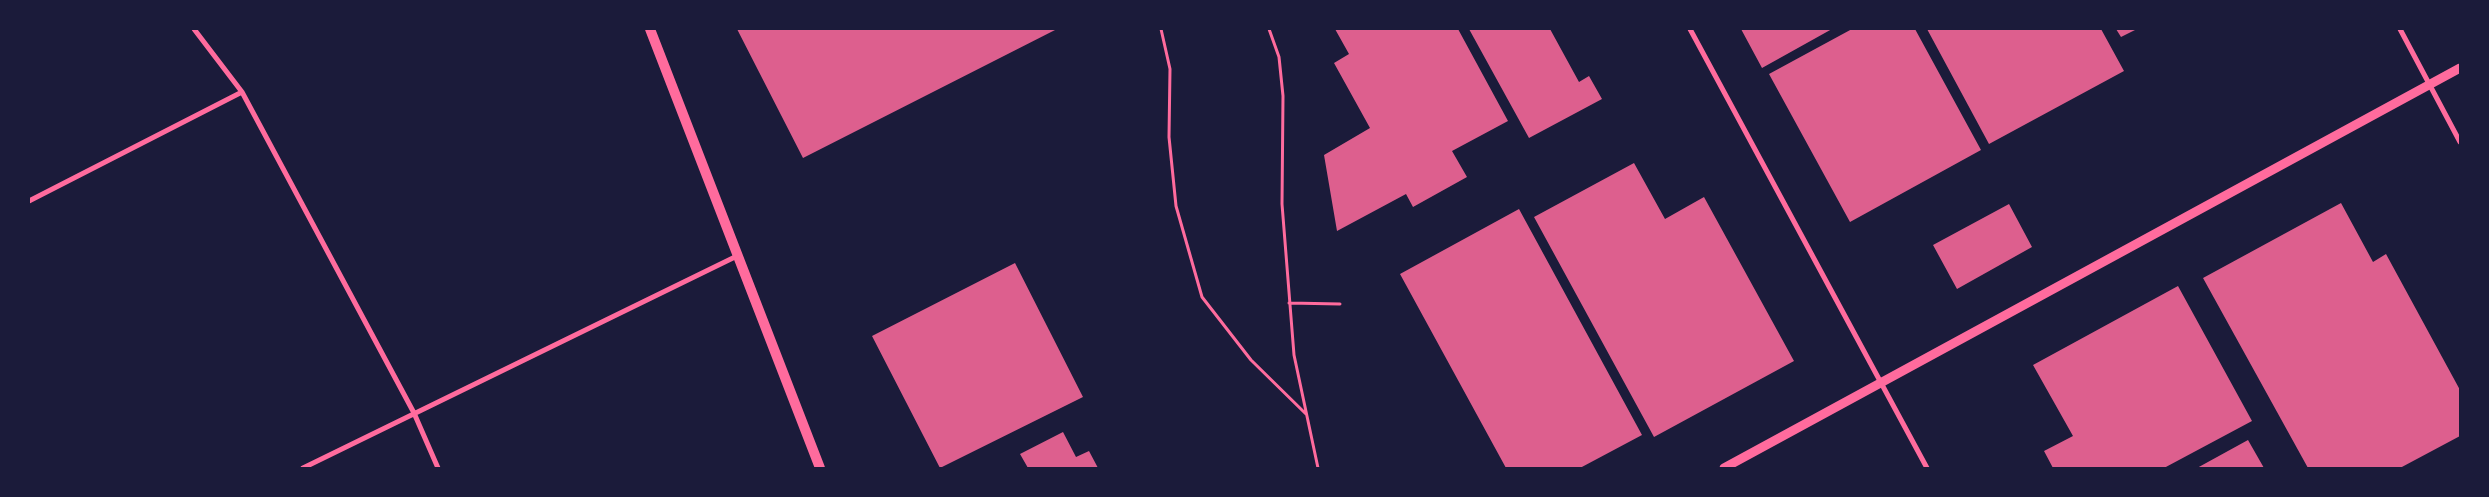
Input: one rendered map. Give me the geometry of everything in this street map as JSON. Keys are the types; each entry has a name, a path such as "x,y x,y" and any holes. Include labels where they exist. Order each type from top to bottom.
{"main road":[{"path":"650,29 820,468"}],"street":[{"path":"194,29 242,92 414,413 438,468"},
{"path":"1690,29 1927,468"},
{"path":"2400,29 2460,142"},
{"path":"1724,468 2460,68"},
{"path":"29,201 242,92"},
{"path":"303,468 737,256"}],"path":[{"path":"1161,29 1170,69 1169,137 1176,206 1202,297 1251,360 1306,414"},
{"path":"1269,29 1278,57 1282,96 1282,204 1288,303 1294,355 1318,468"},
{"path":"1288,303 1340,304"}],"building":[{"path":"737,29 1057,29 803,158"},
{"path":"1335,29 1458,29 1508,121 1452,151 1467,177 1413,207 1406,194 1337,231 1324,155 1370,128 1334,63 1349,54"},
{"path":"1469,29 1550,29 1579,82 1589,76 1602,99 1529,138"},
{"path":"1741,29 1832,29 1762,68"},
{"path":"1852,29 1915,29 1981,150 1850,222 1769,74"},
{"path":"1927,29 2101,29 2124,71 1989,144"},
{"path":"2116,29 2137,29 2121,37"},
{"path":"1634,163 1665,219 1704,197 1794,361 1654,437 1534,217"},
{"path":"2341,203 2373,262 2386,254 2460,390 2460,436 2400,468 2308,468 2203,278"},
{"path":"2009,204 2032,247 1957,289 1933,245"},
{"path":"1519,209 1642,435 1580,468 1506,468 1400,274"},
{"path":"1015,263 1083,397 940,468 872,336"},
{"path":"2178,286 2252,421 2164,468 2053,468 2044,451 2073,436 2033,365"},
{"path":"1063,432 1076,457 1089,451 1098,468 1028,468 1020,454"},
{"path":"2248,440 2264,468 2197,468"}]}
